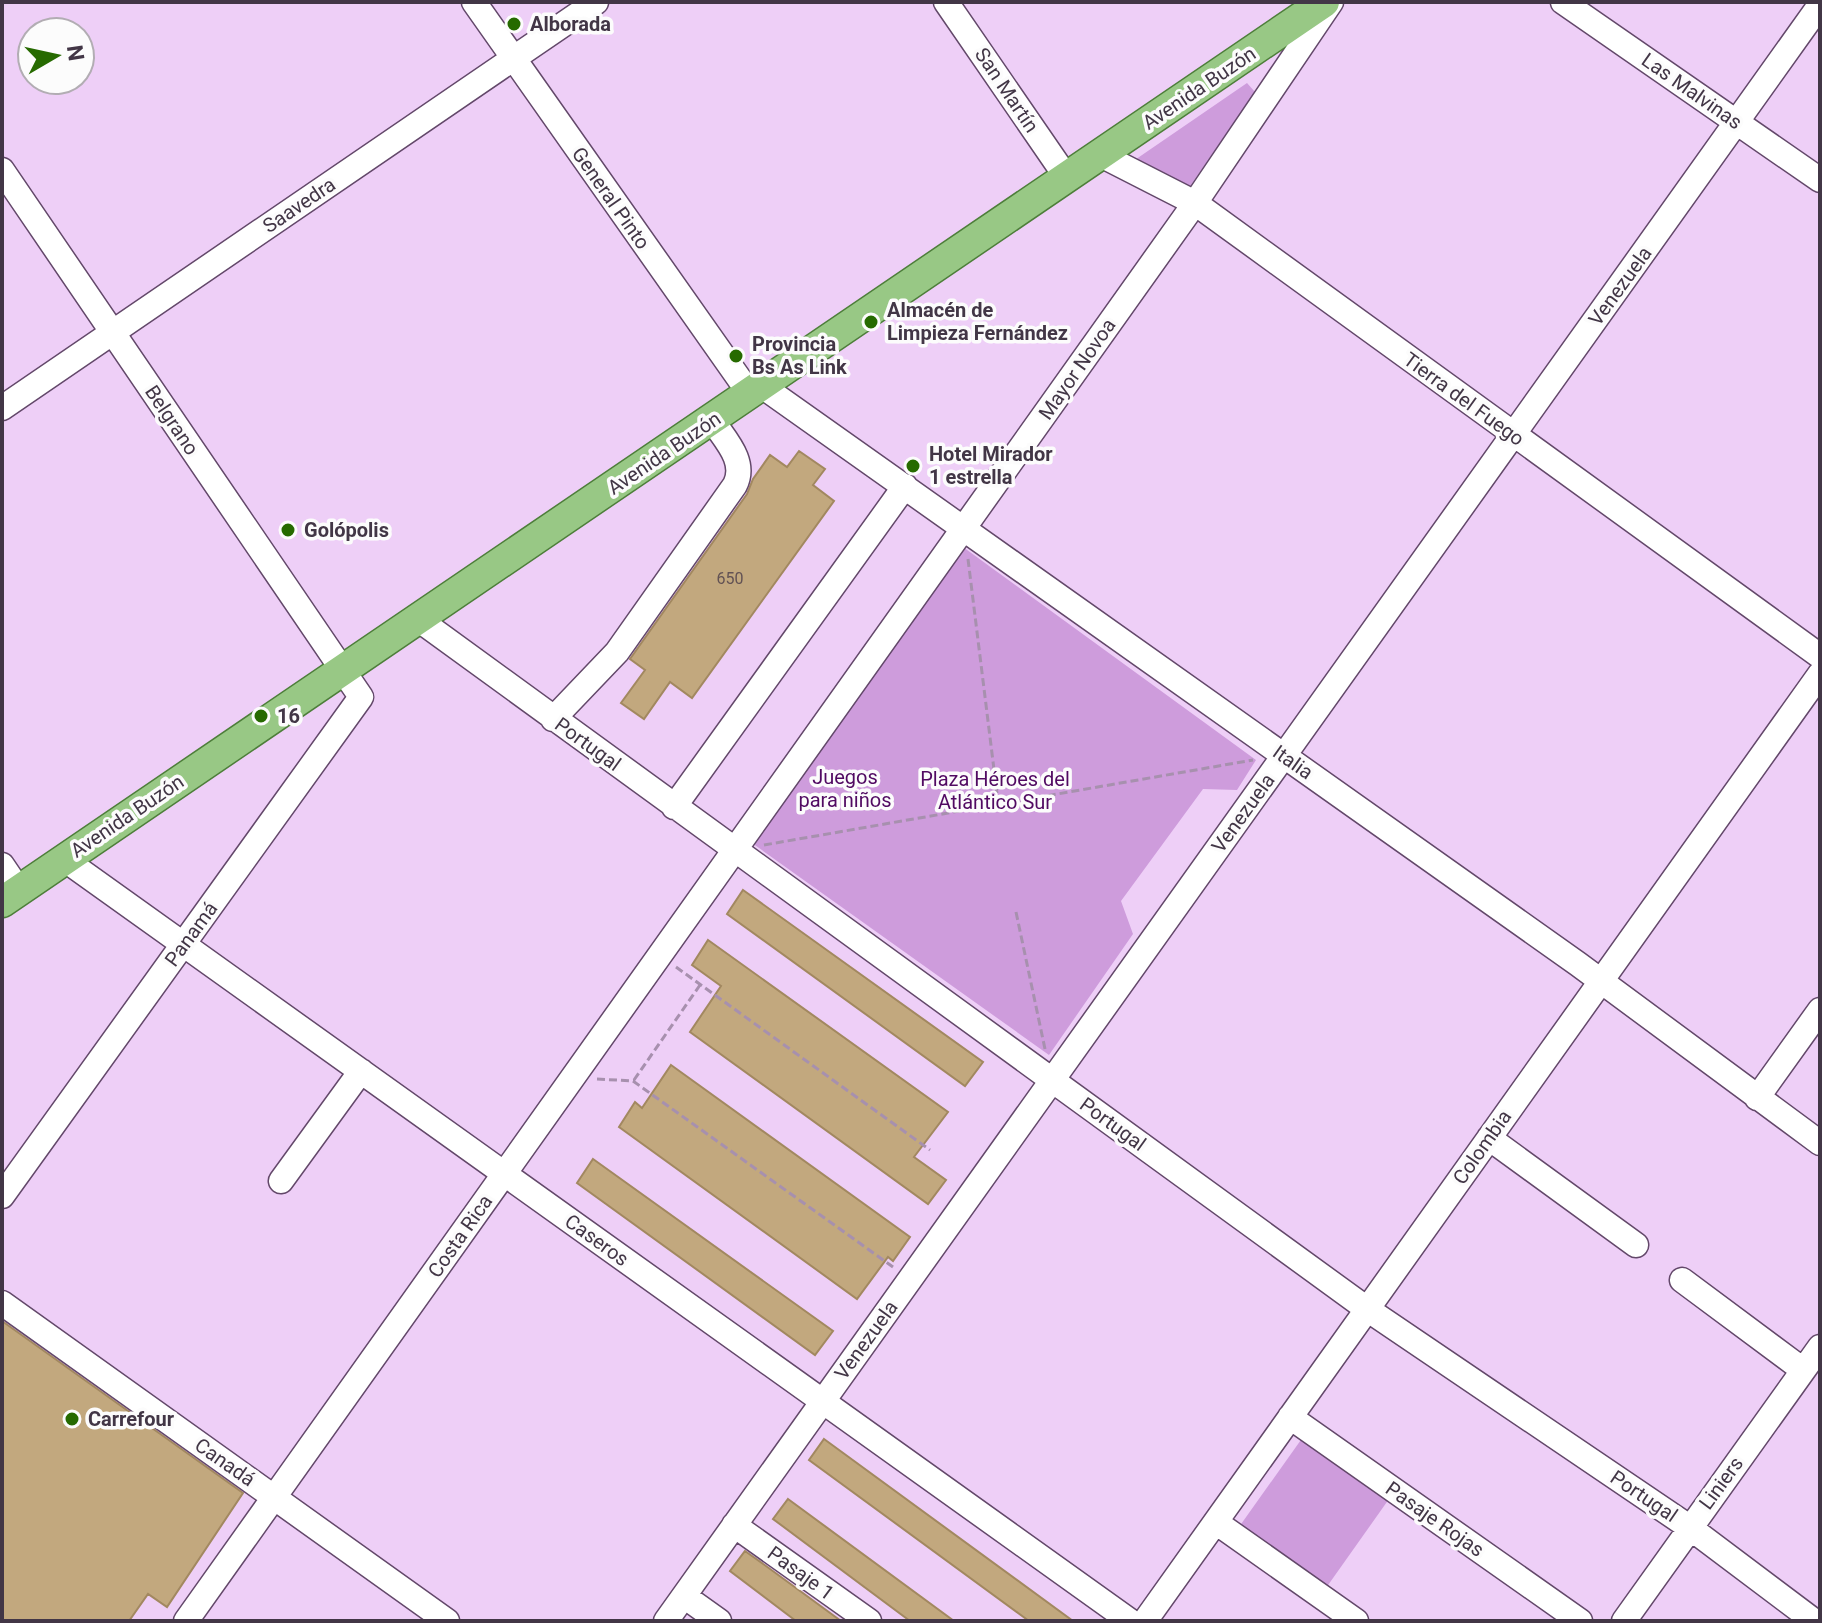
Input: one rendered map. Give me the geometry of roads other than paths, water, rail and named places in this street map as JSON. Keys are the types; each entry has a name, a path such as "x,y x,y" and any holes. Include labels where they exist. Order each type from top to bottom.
{"main road":[{"name":"Avenida Buzón","path":"11,896 1324,2"}],"street":[{"name":"General Pinto","path":"474,2 756,390"},
{"name":"Saavedra","path":"2,408 596,2"},
{"name":"San Martín","path":"946,2 1067,178"},
{"name":"Mayor Novoa","path":"734,851 1195,203 1331,2"},
{"name":"Las Malvinas","path":"1563,2 1820,180"},
{"name":"Venezuela","path":"666,1621 1820,5"},
{"name":"Tierra del Fuego","path":"1101,155 1195,203 1820,656"},
{"name":"Belgrano","path":"2,170 343,671"},
{"name":"Italia","path":"756,390 905,486 1601,981 1820,1143"},
{"path":"553,719 617,652 735,485 740,475 739,461 712,420"},
{"path":"674,807 905,486"},
{"name":"Portugal","path":"418,619 1367,1309 1813,1611"},
{"name":"Panamá","path":"2,1196 361,697 343,671"},
{"name":"Colombia","path":"1145,1621 1820,674"},
{"name":"Costa Rica","path":"186,1621 734,851"},
{"name":"Caseros","path":"64,859 1130,1621"},
{"path":"2,865 11,896"},
{"path":"1757,1098 1820,1010"},
{"path":"281,1181 361,1071"},
{"path":"1489,1138 1636,1245"},
{"path":"1682,1280 1803,1370"},
{"name":"Canadá","path":"2,1303 447,1621"},
{"name":"Liniers","path":"1624,1621 1820,1347"},
{"name":"Pasaje Rojas","path":"1290,1417 1580,1621"},
{"path":"1217,1523 1356,1621"},
{"name":"Pasaje 1","path":"734,1525 869,1621"},
{"path":"684,1596 719,1621"}],"place":[{"name":"Alborada","path":"514,24"},
{"name":"Almacén de Limpieza Fernández","path":"871,322"},
{"name":"Provincia Bs As Link","path":"736,356"},
{"name":"Hotel Mirador 1 estrella","path":"913,466"},
{"name":"Golópolis","path":"288,530"},
{"name":"16","path":"261,716"},
{"name":"Carrefour","path":"72,1419"}],"park label":[{"name":"Juegos para niños","path":"845,788"},
{"name":"Plaza Héroes del Atlántico Sur","path":"995,790"}]}
